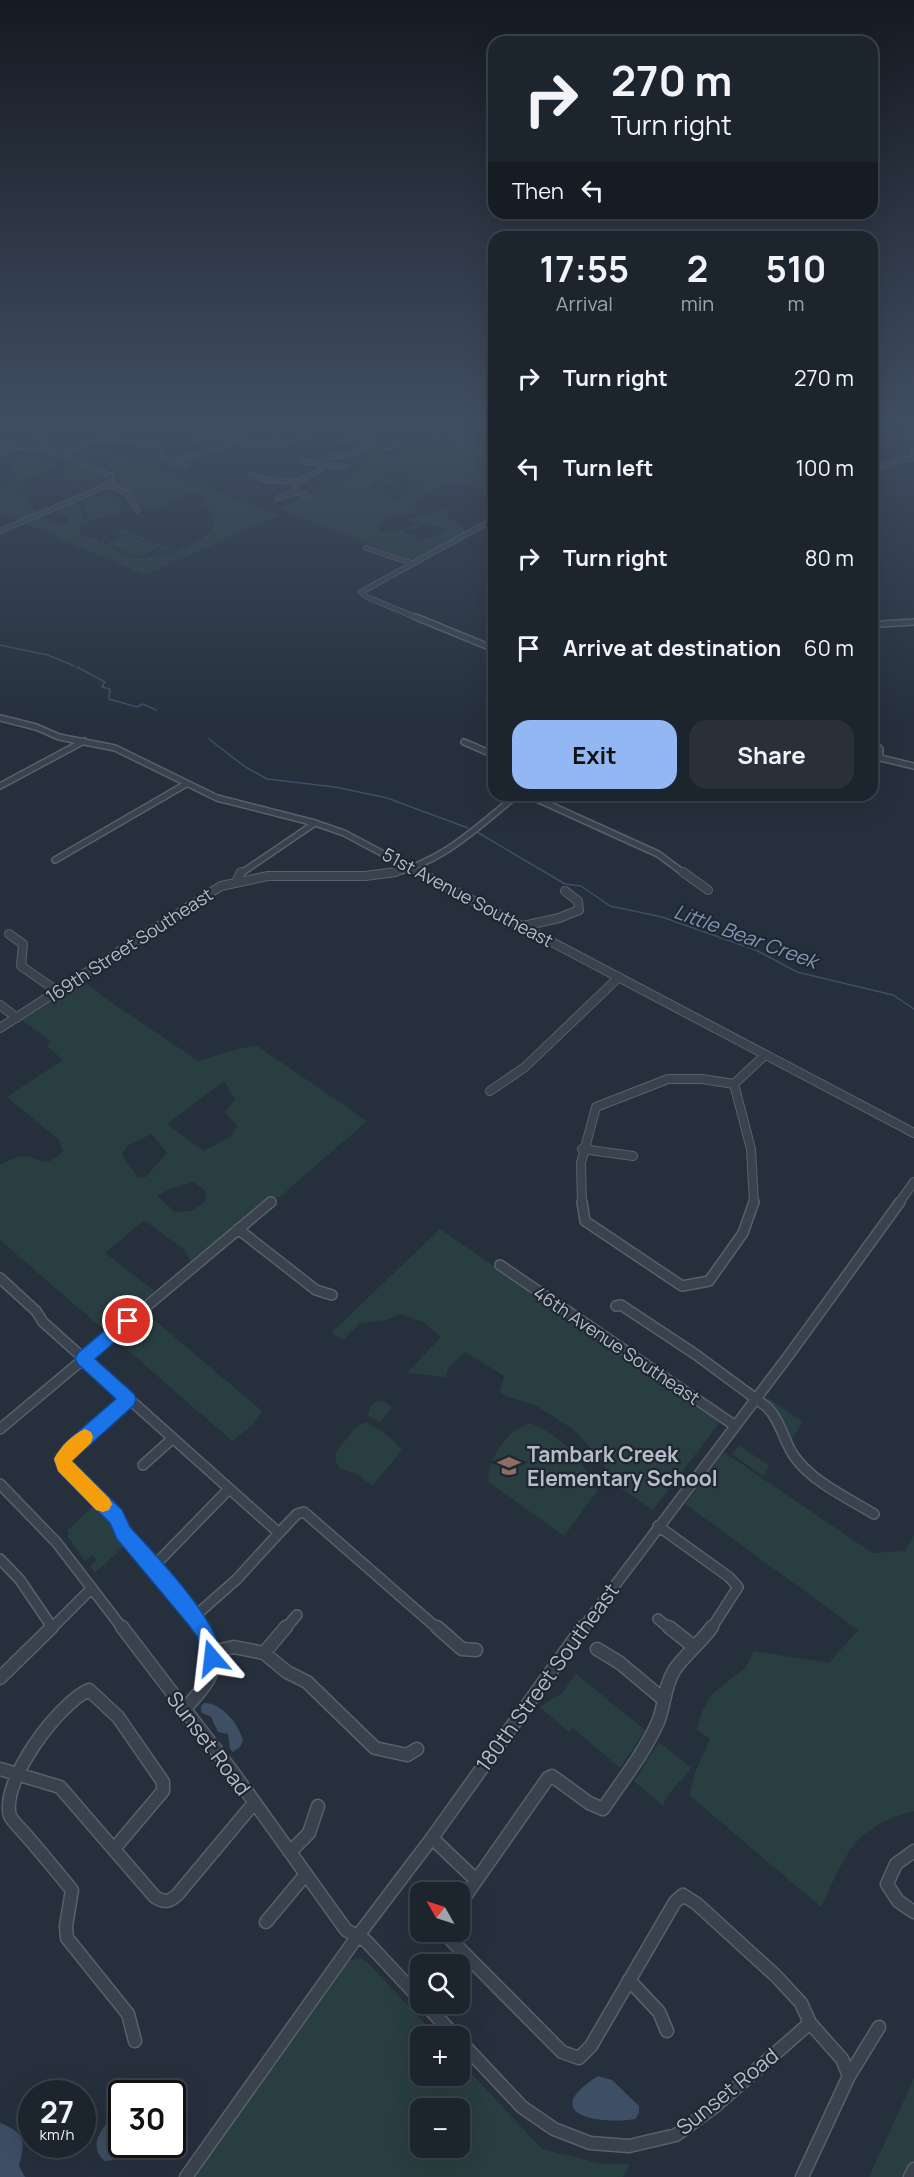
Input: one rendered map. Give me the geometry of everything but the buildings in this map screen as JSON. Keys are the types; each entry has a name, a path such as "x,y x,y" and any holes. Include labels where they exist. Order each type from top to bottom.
{"street":[{"path":"0,531 22,522"},
{"path":"488,522 361,592 367,597 488,647"},
{"path":"366,548 411,563"},
{"path":"882,624 914,622"},
{"name":"51st Avenue Southeast","path":"0,718 36,727 59,737 99,744 128,754 217,798 315,823 344,833 914,1133"},
{"path":"0,786 84,741"},
{"path":"464,742 488,752"},
{"path":"878,747 880,758 914,766"},
{"path":"55,860 186,784"},
{"path":"237,880 278,875 362,877 414,868 436,856 509,801"},
{"path":"541,801 658,854 708,890"},
{"name":"169th Street Southeast","path":"0,1028 210,892 237,880 241,872 315,823"},
{"path":"523,926 559,918 579,910 578,901 565,891"},
{"path":"9,934 22,944 21,966 57,992"},
{"path":"490,1091 525,1067 619,977"},
{"path":"0,1005 17,1017"},
{"path":"734,1084 765,1055"},
{"path":"668,1079 702,1079 734,1084 752,1157 754,1185 752,1214 727,1259 710,1281 682,1286 585,1221 579,1192 582,1149 596,1107 616,1098 668,1079"},
{"path":"582,1149 633,1156"},
{"name":"180th Street Southeast","path":"186,2177 357,1937 432,1838 543,1680 755,1399 914,1182"},
{"path":"0,1429 271,1202"},
{"path":"238,1228 316,1290 332,1295"},
{"name":"46th Avenue Southeast","path":"500,1265 734,1425"},
{"path":"2,1283 36,1311 43,1322 83,1359 279,1533"},
{"path":"616,1306 621,1305 697,1354 768,1408 776,1418 798,1461 813,1474 874,1514"},
{"path":"128,1399 63,1459 64,1465 116,1516 123,1533 205,1632 211,1652 209,1678 185,1709"},
{"path":"143,1465 172,1439"},
{"name":"Sunset Road","path":"0,1484 57,1543 185,1709 346,1930 366,1941 410,1988"},
{"path":"153,1567 229,1489"},
{"path":"194,1617 237,1579 297,1514 304,1512 462,1649 476,1650"},
{"path":"470,1889 542,1783 552,1776 592,1807 603,1809 649,1740 659,1719 663,1699 674,1671 693,1646 707,1634 738,1587 729,1577 658,1526"},
{"path":"0,1559 20,1580 52,1627"},
{"path":"0,1678 91,1589"},
{"path":"264,1653 297,1615"},
{"path":"658,1619 693,1646"},
{"path":"211,1652 234,1647 264,1653 287,1672 307,1682 375,1748 407,1755 417,1749"},
{"path":"597,1649 620,1663 663,1699"},
{"path":"114,1849 159,1796 163,1788 160,1778 120,1722 97,1693 89,1690 80,1694 23,1755 7,1787 6,1804 10,1816 72,1890 72,1902 65,1930 67,1938 128,2014 135,2041"},
{"path":"0,1769 60,1787 160,1901 169,1901 181,1891 254,1803"},
{"path":"290,1852 311,1829 318,1806"},
{"path":"432,1838 476,1880"},
{"path":"914,1851 896,1863 887,1884 892,1895 914,1912"},
{"path":"266,1922 306,1874"},
{"path":"453,1942 562,2052 579,2058 591,2046 675,1902 683,1895 697,1904 776,1976 801,2003 810,2023 842,2059 849,2076"},
{"path":"628,1980 659,2012 667,2031"},
{"name":"Sunset Road","path":"434,2014 446,2026"},
{"name":"Sunset Road","path":"470,2052 522,2107 554,2129 590,2143 629,2146 676,2135 714,2107 810,2023"},
{"path":"802,2177 849,2076 879,2027"},
{"path":"910,2177 914,2169"}],"green space":[{"path":"52,522 63,524 68,522 88,522 76,528 82,531 78,536 100,539 99,544 101,545 103,537 122,532 119,530 121,529 173,550 166,550 164,554 155,559 185,548 201,539 213,525 213,522 264,522 145,575 24,523","holes":["128,534 159,547 162,552 156,556 141,558 117,551 104,543 105,538"]},
{"path":"311,522 382,522 379,530 381,533 404,530 404,533 414,535 418,540 432,538 447,529 425,524 406,529 419,522 417,522 454,522 466,531 413,560"},
{"path":"126,535 158,548 139,557 107,544"},
{"path":"82,979 102,996 198,1061 257,1046 367,1121 281,1196 256,1207 191,1261 183,1249 144,1220 105,1253 155,1291 112,1327 104,1330 0,1240 0,1165 25,1156 44,1162 49,1161 63,1151 59,1140 7,1097 63,1060 47,1046 50,1041 20,1019","holes":["224,1081 235,1099 225,1112 237,1126 231,1136 204,1151 167,1124","152,1134 167,1153 146,1177 138,1178 122,1154 128,1145","194,1182 206,1192 205,1202 192,1211 175,1212 157,1196 170,1189"]},
{"path":"440,1229 720,1422 653,1510 614,1483 598,1456 573,1429 535,1405 507,1397 500,1392 504,1376 465,1352 448,1368 446,1377 407,1373 441,1337 423,1322 400,1314 389,1319 359,1324 343,1340 331,1333"},
{"path":"146,1313 262,1411 252,1425 232,1441 115,1339"},
{"path":"768,1398 803,1422 790,1442 782,1419 766,1401"},
{"path":"376,1401 386,1402 392,1408 380,1422 368,1416 370,1407"},
{"path":"367,1422 388,1436 402,1450 372,1486 359,1475 340,1468 336,1460 340,1447 359,1425"},
{"path":"530,1423 553,1435 566,1446 578,1459 598,1490 564,1536 489,1482 489,1469 499,1448 513,1432"},
{"path":"739,1445 769,1466 763,1476 732,1454"},
{"path":"724,1452 872,1553 905,1551 914,1535 914,1811 877,1825 864,1834 846,1858 821,1907 689,1795 695,1773 710,1739 697,1730 703,1709 711,1695 746,1667 754,1651 829,1663 858,1630 685,1504"},
{"path":"94,1505 109,1520 124,1546 95,1573 90,1566 96,1560 92,1555 85,1561 67,1536 69,1534 67,1531"},
{"path":"576,1674 645,1730 620,1768 573,1728 569,1732 540,1707 562,1693"},
{"path":"659,1742 691,1768 668,1796 663,1806 634,1781"},
{"path":"360,1958 367,1962 410,2008 410,2014 416,2014 427,2026 410,2026 410,2086 470,2086 470,2072 542,2149 603,2164 630,2164 623,2177 194,2177 350,1960"},
{"path":"914,2078 914,2177 869,2177"}],"water":[{"path":"204,1703 223,1710 238,1728 243,1741 240,1747 233,1752 230,1749 228,1734 218,1732 211,1717 201,1712 201,1706"},
{"path":"598,2076 612,2080 639,2106 639,2113 635,2119 591,2118 580,2114 573,2108 573,2100 581,2089"},
{"path":"108,2122 108,2158 116,2158 113,2160 105,2161 97,2147 97,2141"},
{"path":"0,2123 18,2134 19,2166 25,2177 0,2177"}],"waterway":[{"path":"0,645 48,655 74,666"},
{"path":"77,667 105,682 102,687 110,689 109,699 137,707 143,704 156,710"},
{"name":"Little Bear Creek","path":"209,739 244,766 267,779 335,787 387,798 468,828"},
{"name":"Little Bear Creek","path":"477,832 565,884 581,886 610,906 662,917 756,950 797,972 893,995 914,1009"}],"slow traffic":[{"path":"85,1437 63,1459 64,1465 103,1504"}],"place":[{"name":"Tambark Creek Elementary School","path":"509,1466"}],"route":[{"path":"128,1321 83,1359 128,1399 70,1450 63,1459 64,1465 116,1516 123,1533 194,1617 205,1632 212,1658"}]}
